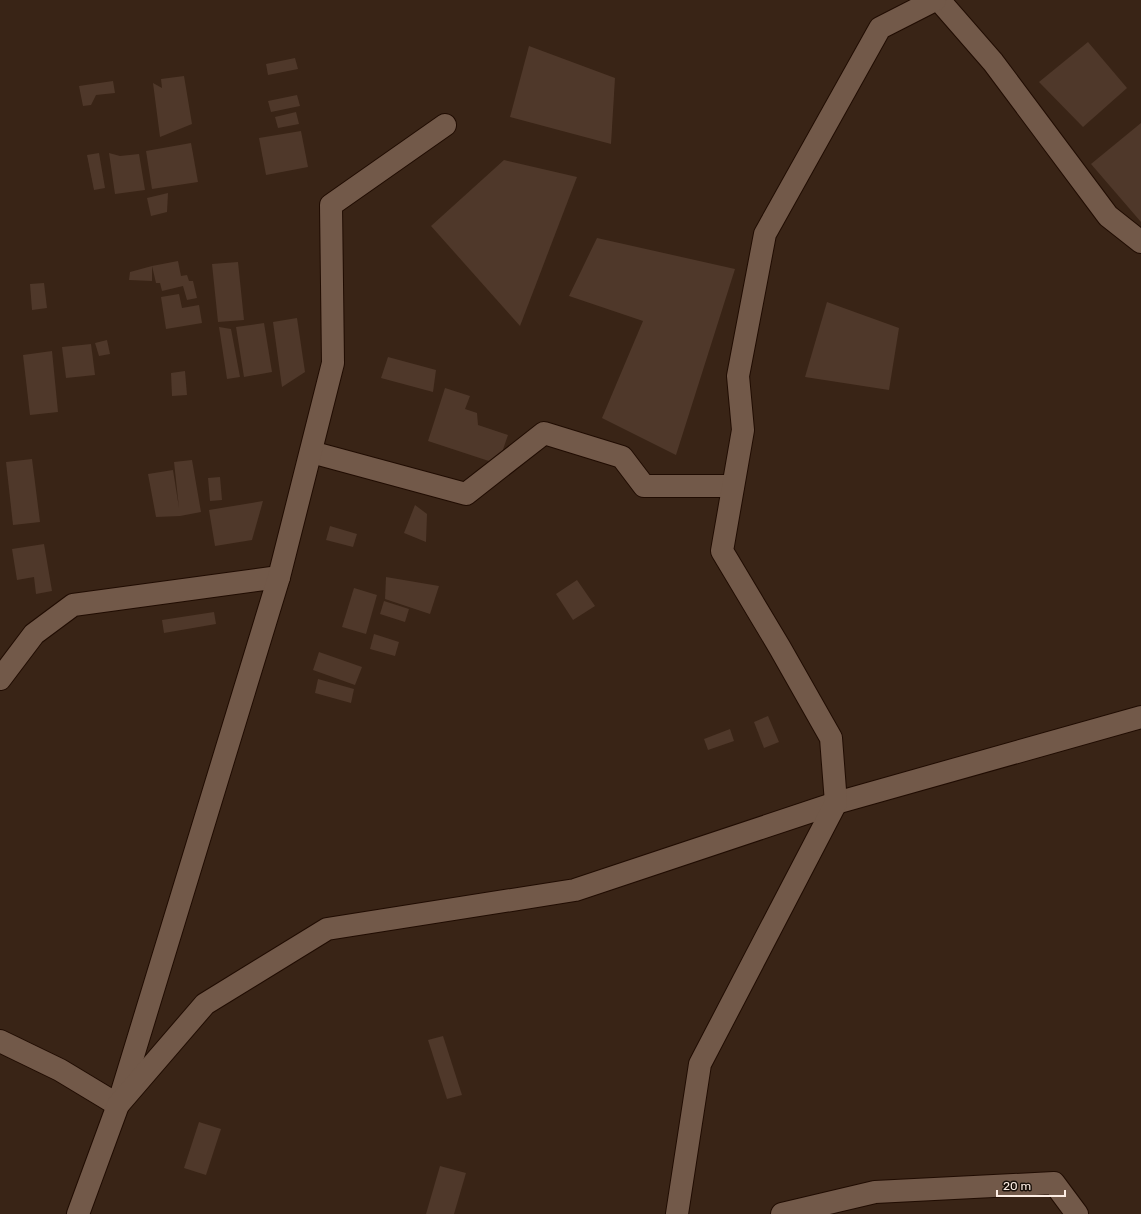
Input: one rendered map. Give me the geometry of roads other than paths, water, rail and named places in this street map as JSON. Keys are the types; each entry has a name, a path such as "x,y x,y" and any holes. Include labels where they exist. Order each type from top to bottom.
{"street":[{"path":"677,1214 700,1064 836,803 831,738 780,648 722,551 743,430 738,376 765,234 880,28 935,0"},
{"path":"939,0 992,62 1108,216 1141,242"},
{"path":"78,1214 118,1105 280,577 333,363 331,205 445,125"},
{"path":"311,452 466,494 544,433 622,457 644,486 733,486"},
{"path":"0,680 34,634 73,605 280,577"},
{"path":"118,1105 205,1004 327,929 575,890 836,803 1141,717"},
{"path":"0,1041 60,1070 118,1105"},
{"path":"782,1214 875,1192 1054,1183 1077,1214"}]}
